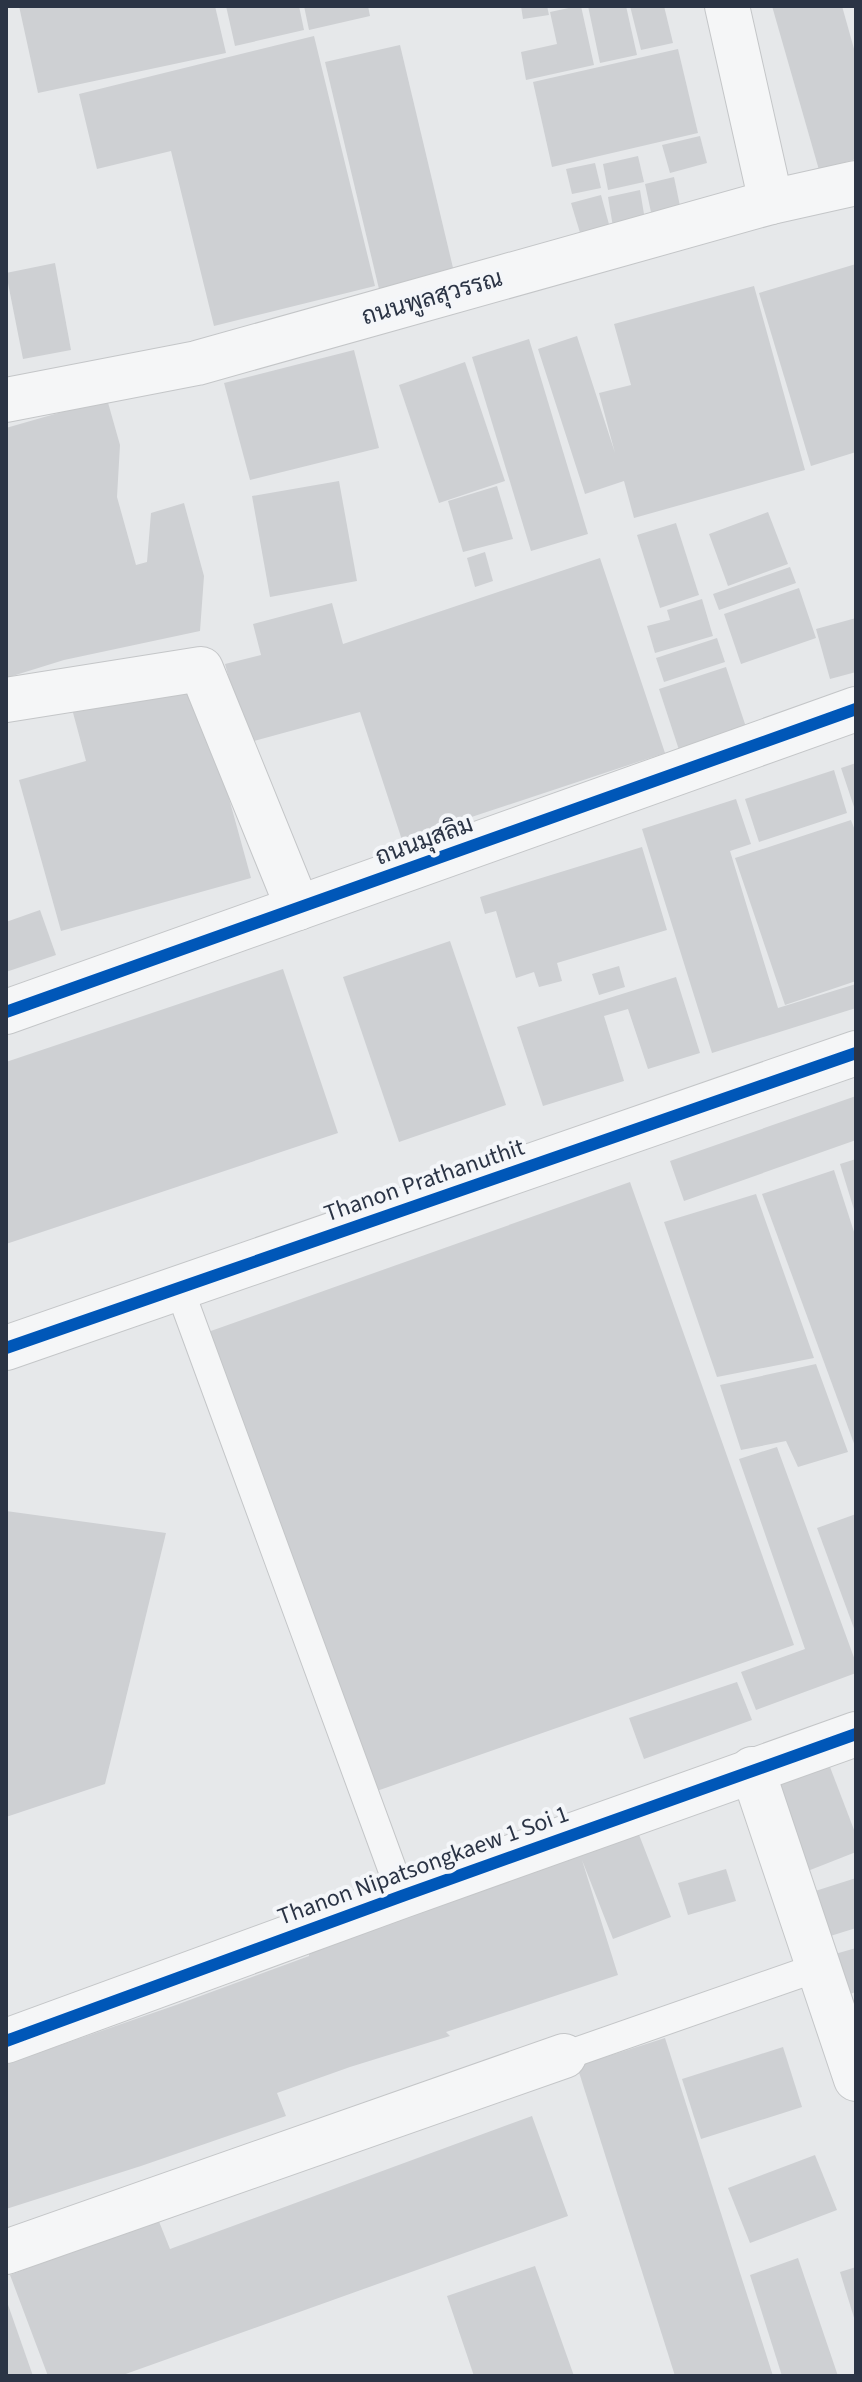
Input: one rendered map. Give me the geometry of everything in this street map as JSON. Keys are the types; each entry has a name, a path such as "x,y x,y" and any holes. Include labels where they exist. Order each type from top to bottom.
{"street":[{"path":"727,6 771,202"},
{"name":"ถนนพูลสุวรรณ","path":"6,400 197,363 771,202 856,183"},
{"path":"6,700 201,669 298,908"},
{"name":"ถนนมุสลิม","path":"6,1012 856,709"},
{"name":"Thanon Prathanuthit","path":"6,1348 856,1053"},
{"name":"Thanon Nipatsongkaew 1 Soi 1","path":"6,2041 752,1769 856,1734"},
{"path":"752,1769 856,2079"},
{"path":"6,2252 564,2056"}],"lane":[{"path":"179,1288 402,1896"},
{"path":"564,2056 819,1967"}],"building":[{"path":"19,6 215,6 226,53 38,93"},
{"path":"226,6 299,6 304,30 235,46"},
{"path":"304,6 368,6 370,16 309,30"},
{"path":"521,6 547,6 549,15 523,19"},
{"path":"581,6 594,65 526,80 521,52 557,44 550,12"},
{"path":"588,6 626,6 637,55 600,63"},
{"path":"630,6 664,6 673,43 641,50"},
{"path":"772,6 842,6 856,56 856,159 819,170"},
{"path":"314,36 375,286 214,326 171,151 97,169 79,94"},
{"path":"400,45 454,272 379,289 325,62"},
{"path":"678,49 698,133 552,167 533,82"},
{"path":"700,136 707,163 670,173 662,145"},
{"path":"638,156 644,182 608,190 603,164"},
{"path":"595,163 601,188 572,194 566,169"},
{"path":"674,177 681,211 652,217 645,184"},
{"path":"640,190 645,220 613,227 608,197"},
{"path":"601,195 610,228 581,236 571,203"},
{"path":"55,263 71,350 23,359 6,273"},
{"path":"856,264 856,452 811,466 759,293"},
{"path":"754,286 805,470 634,518 624,481 585,494 538,349 577,336 615,453 599,393 631,385 614,324"},
{"path":"529,339 588,534 531,551 472,357"},
{"path":"354,350 379,448 250,480 224,383"},
{"path":"465,362 505,481 439,503 399,385"},
{"path":"107,399 120,445 117,497 136,565 147,562 151,513 184,503 204,576 200,631 64,660 6,678 6,428"},
{"path":"339,481 357,581 270,597 252,496"},
{"path":"497,486 513,539 463,552 448,501"},
{"path":"768,512 788,564 728,586 709,534"},
{"path":"676,523 699,595 660,608 637,535"},
{"path":"485,552 493,581 475,587 467,558"},
{"path":"600,558 665,753 402,840 360,712 247,743 225,664 261,655 253,624 332,603 343,644"},
{"path":"790,567 796,583 719,610 713,594"},
{"path":"799,588 816,638 741,664 724,614"},
{"path":"702,599 713,636 655,653 647,626 670,620 667,610"},
{"path":"856,618 856,672 830,679 816,629"},
{"path":"717,638 725,662 664,682 656,658"},
{"path":"726,667 748,733 681,756 659,689"},
{"path":"195,675 251,878 61,931 19,780 86,761 72,709"},
{"path":"856,763 856,810 855,810 841,768"},
{"path":"834,770 847,813 759,842 745,799"},
{"path":"736,799 751,844 730,851 778,1008 856,984 856,1008 712,1053 642,829"},
{"path":"851,820 856,833 856,981 785,1005 735,858"},
{"path":"642,847 667,930 557,963 562,981 539,987 534,972 516,978 496,911 485,914 480,897"},
{"path":"40,910 56,955 6,972 6,922"},
{"path":"450,941 506,1105 399,1142 343,977"},
{"path":"619,966 625,987 599,995 592,974"},
{"path":"283,969 338,1133 6,1244 6,1062"},
{"path":"676,977 700,1053 648,1069 628,1009 604,1016 624,1081 543,1106 517,1027"},
{"path":"856,1096 856,1140 684,1201 670,1161"},
{"path":"856,1159 856,1213 855,1213 840,1164"},
{"path":"834,1170 856,1238 856,1449 762,1194"},
{"path":"630,1182 794,1645 371,1793 208,1332"},
{"path":"756,1194 814,1358 717,1377 664,1222"},
{"path":"816,1364 848,1452 798,1467 786,1441 741,1450 720,1385"},
{"path":"777,1447 856,1663 856,1673 756,1710 741,1672 805,1649 739,1459"},
{"path":"6,1511 166,1533 105,1784 6,1817"},
{"path":"856,1514 856,1634 817,1528"},
{"path":"737,1682 752,1720 644,1759 629,1718"},
{"path":"825,1754 856,1835 856,1852 800,1874 763,1779"},
{"path":"636,1827 671,1917 613,1939 582,1860 618,1975 446,2032 450,2036 277,2093 286,2116 6,2209 6,2064 309,1956 309,1939"},
{"path":"726,1869 736,1901 688,1915 678,1883"},
{"path":"856,1878 856,1928 824,1938 809,1893"},
{"path":"856,1948 856,1992 846,1995 835,1954"},
{"path":"665,2038 773,2376 675,2376 577,2066"},
{"path":"783,2047 802,2107 701,2139 682,2079"},
{"path":"532,2116 568,2216 120,2376 48,2376 10,2275 158,2219 170,2249"},
{"path":"815,2155 837,2210 750,2243 728,2188"},
{"path":"798,2258 838,2376 782,2376 750,2275"},
{"path":"535,2266 574,2376 474,2376 447,2296"},
{"path":"856,2267 856,2321 855,2321 840,2272"},
{"path":"6,2299 33,2376 6,2376"}],"cycle path":[{"path":"6,1012 856,709"},
{"path":"6,1348 856,1053"},
{"path":"6,2041 856,1734"}]}
